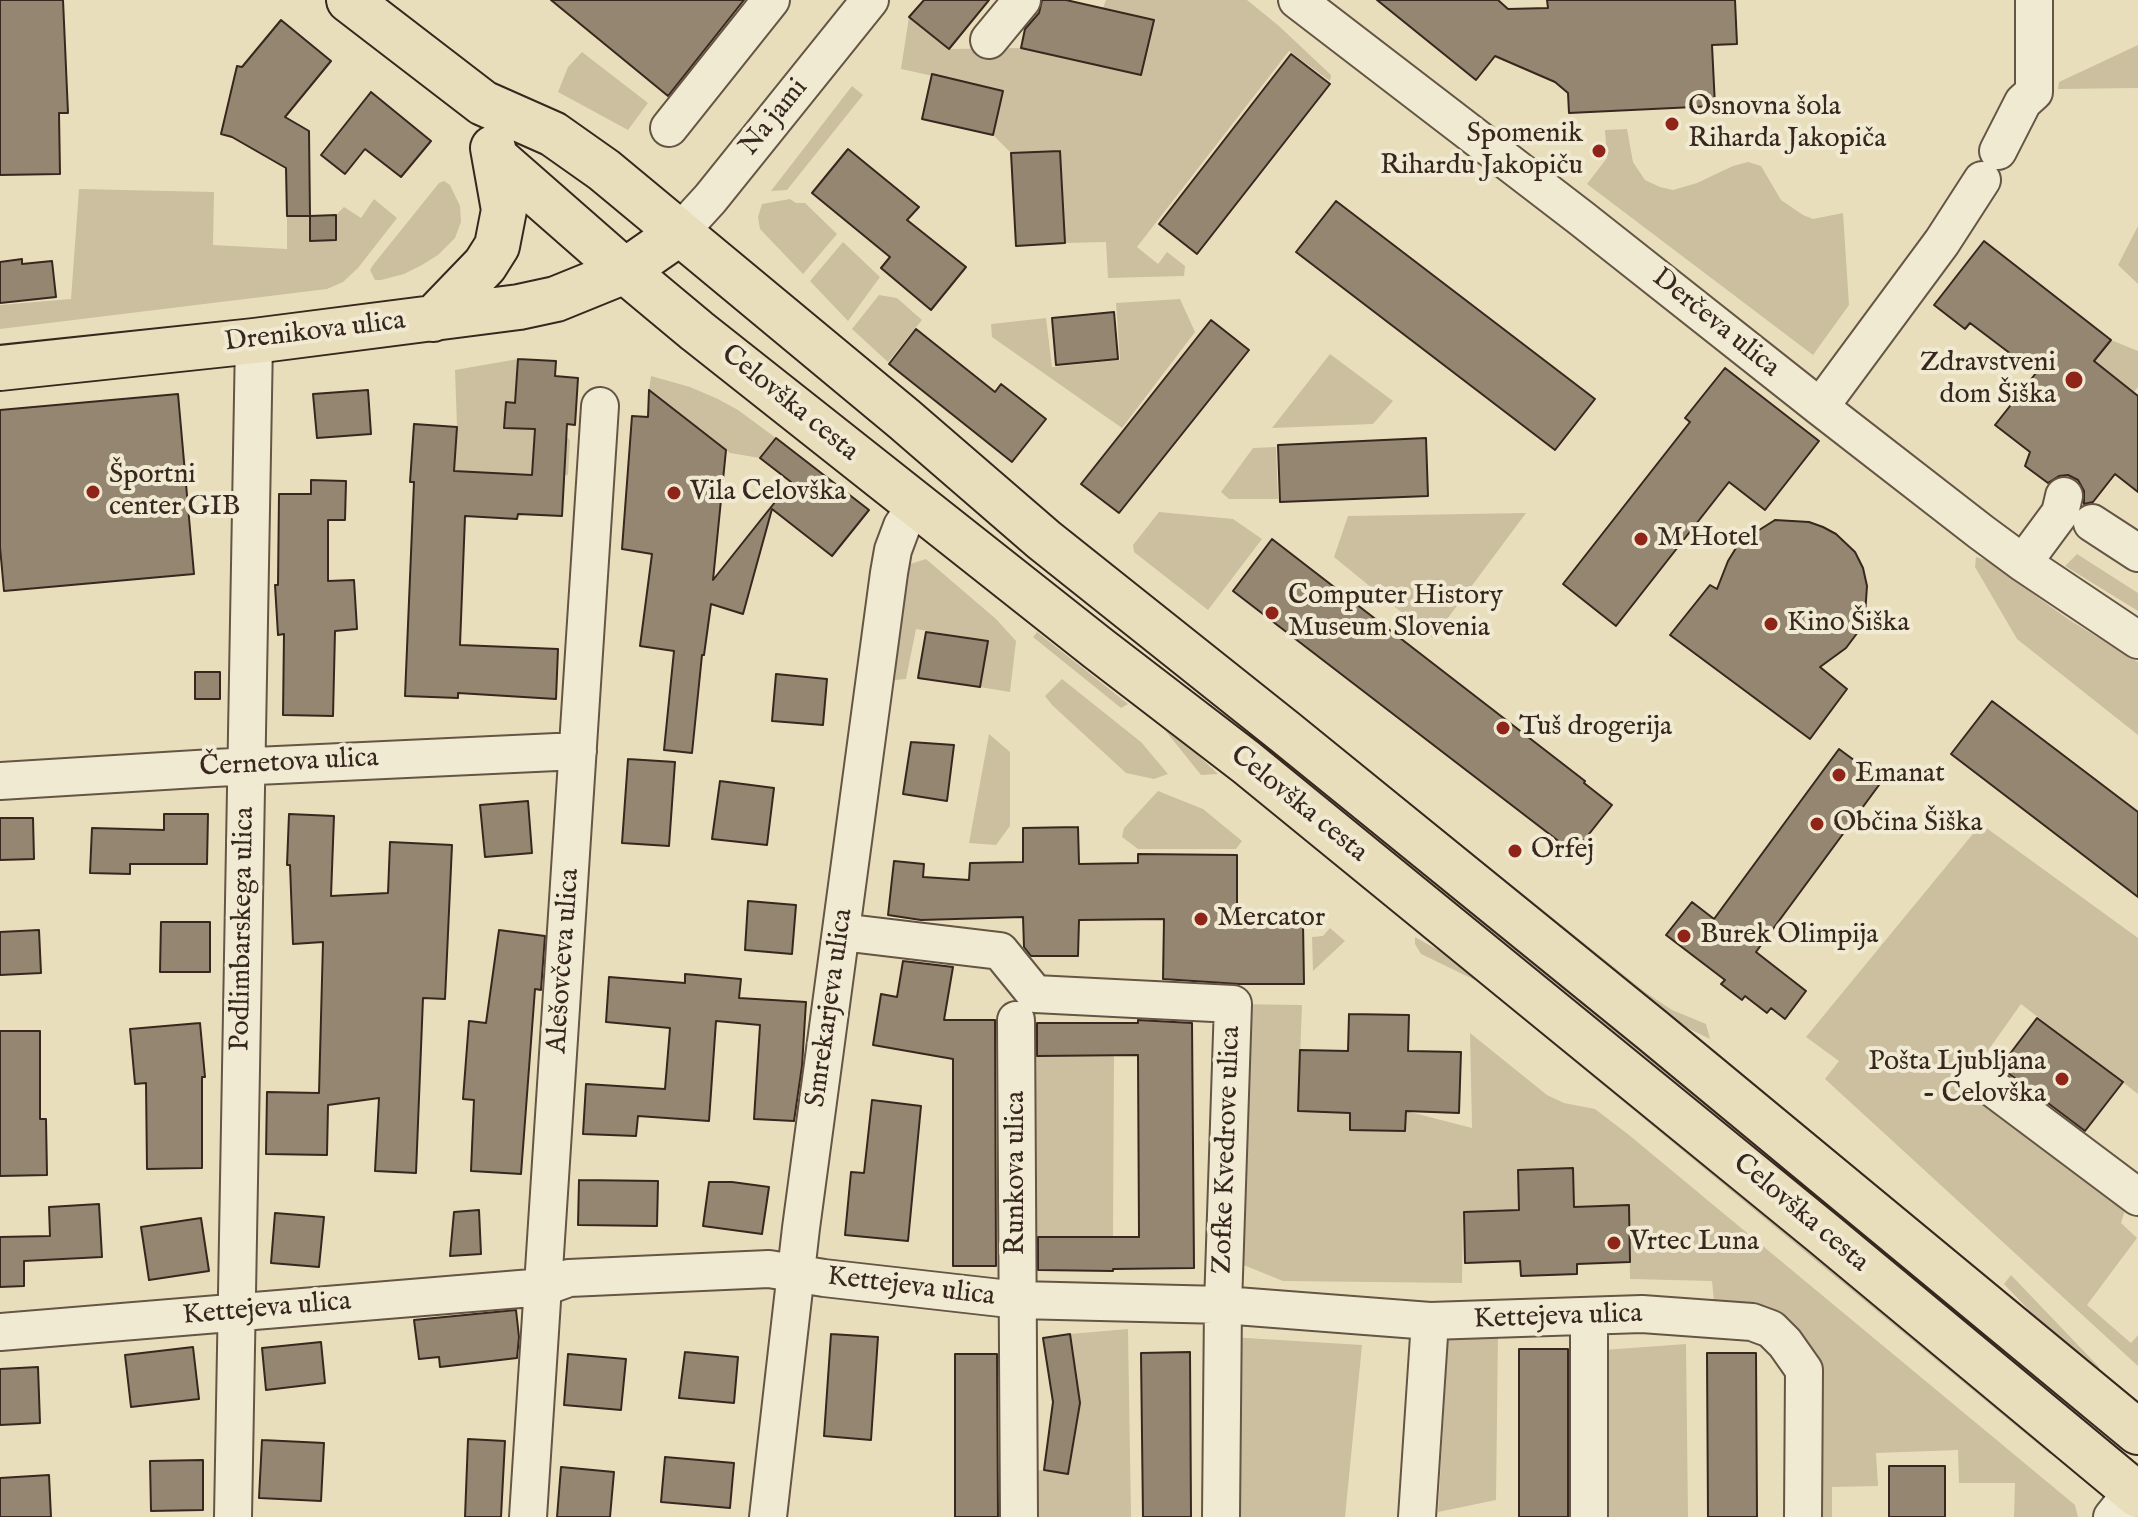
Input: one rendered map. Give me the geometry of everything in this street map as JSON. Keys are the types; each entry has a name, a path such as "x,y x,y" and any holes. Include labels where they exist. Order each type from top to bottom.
{"main road":[{"name":"Celovška cesta","path":"366,5 483,103 553,134 604,170 904,419 1044,540 1640,1020 2138,1432"},
{"path":"433,319 485,265 497,246 504,210 483,103"},
{"name":"Celovška cesta","path":"495,157 625,271 916,505 1246,762 1776,1194 2128,1501"},
{"name":"Drenikova ulica","path":"0,368 497,311 556,299 625,271 678,234"}],"street":[{"path":"669,128 771,0"},
{"name":"Na jami","path":"678,234 710,199 870,0"},
{"path":"989,40 1022,0"},
{"name":"Derčeva ulica","path":"1297,0 2023,563 2138,640"},
{"path":"1820,407 1942,242 1990,165 2023,102 2034,92 2034,0"},
{"name":"Podlimbarskega ulica","path":"233,1517 254,341"},
{"name":"Alešovčeva ulica","path":"528,1517 600,406"},
{"path":"2023,563 2060,513 2064,496"},
{"name":"Smrekarjeva ulica","path":"768,1517 796,1274 889,573 902,526 916,505"},
{"path":"2092,523 2138,553"},
{"name":"Černetova ulica","path":"0,781 578,751"},
{"path":"841,932 1000,951 1026,1007"},
{"name":"Zofke Kvedrove ulica","path":"1026,1007 1233,1004 1223,1305 1221,1517"},
{"name":"Runkova ulica","path":"1019,1517 1018,1300 1026,1007"},
{"path":"1978,1077 2138,1197"},
{"name":"Kettejeva ulica","path":"0,1332 544,1287 569,1278 769,1269 1018,1300 1223,1305 1430,1321 1642,1314 1752,1322 1771,1329 1804,1370 1803,1517"},
{"path":"1589,1316 1589,1517"},
{"path":"1417,1517 1430,1321"}],"shaded area":[{"path":"1106,0 1247,0 1331,75 1330,81 1289,51 1137,247 1158,264 1167,252 1185,266 1184,276 1108,278 1106,242 1065,243 1060,151 1011,153 993,135 1003,91 901,69 909,17 949,49 1021,48 1141,75 1154,20 1103,8"},
{"path":"2138,45 2138,88 2058,89 2059,82"},
{"path":"582,52 648,103 628,130 558,92 568,67"},
{"path":"852,86 863,95 787,190 771,191"},
{"path":"1627,129 1633,162 1645,180 1660,187 1673,190 1748,162 1761,166 1781,200 1803,215 1813,219 1843,213 1849,305 1813,355 1587,184 1607,158 1605,130"},
{"path":"444,181 450,185 460,206 461,222 455,238 422,265 404,274 375,280 370,270 373,265 439,183"},
{"path":"79,189 214,192 213,245 287,249 287,216 310,216 310,240 336,240 336,215 344,207 361,218 374,199 397,218 358,268 343,282 327,289 0,329 0,305 71,299"},
{"path":"790,199 805,203 837,234 803,274 760,229 758,217 762,204"},
{"path":"2138,226 2138,284 2118,265"},
{"path":"843,242 880,277 848,321 810,281"},
{"path":"879,295 897,298 922,320 888,362 852,329"},
{"path":"1180,299 1195,332 1122,428 992,337 991,324 1046,318 1052,367 1120,360 1116,303"},
{"path":"2111,340 2138,351 2138,387 2134,392 2094,361"},
{"path":"1330,354 1393,401 1373,424 1272,428"},
{"path":"518,359 515,403 506,403 504,427 566,435 570,441 568,475 493,473 453,484 457,427 455,370"},
{"path":"651,376 718,399 776,438 760,458 730,453 649,390"},
{"path":"1276,447 1278,499 1229,499 1221,492 1253,448"},
{"path":"1159,512 1233,519 1262,539 1208,610 1134,552 1133,545"},
{"path":"1526,513 1433,638 1334,557 1348,516"},
{"path":"1050,518 1074,533 1645,992 1672,1010 1706,1024 1710,1039 1667,1018"},
{"path":"2077,554 2138,593 2138,611 2065,566"},
{"path":"1976,557 1986,560 2068,619 2138,662 2138,735 2017,639 1975,567"},
{"path":"926,559 996,619 1016,641 1010,692 980,687 988,641 916,629 906,679 895,680 904,566"},
{"path":"1037,632 1128,704 1121,708 1033,637"},
{"path":"1156,668 1252,733 2089,1411 2077,1423"},
{"path":"1062,679 1141,742 1168,774 1154,779 1126,773 1045,696"},
{"path":"1144,704 1218,774 1201,775"},
{"path":"989,734 1010,752 1010,826 996,845 969,843"},
{"path":"1158,791 1203,809 1242,841 1236,849 1138,849 1122,837 1124,828"},
{"path":"1981,824 2138,938 2138,1094 2021,1004 1967,1080 2127,1204 2121,1223 2137,1238 2087,1305 2131,1343 2138,1335 2138,1366 1825,1079 1839,1061 1806,1037"},
{"path":"1330,928 1345,941 1313,971 1312,937 1323,936"},
{"path":"1415,937 1479,973 2057,1447 2050,1454 1477,981 1421,954"},
{"path":"1233,1004 1302,1005 1298,1111 1350,1113 1350,1129 1405,1131 1406,1111 1472,1128 1470,1033 1547,1095 1564,1103 1595,1109 1629,1135 2075,1505 2078,1517 2014,1517 2015,1483 1959,1483 1958,1450 1876,1453 1878,1486 1832,1487 1832,1517 1814,1517 1814,1364 1714,1302 1712,1281 1630,1279 1629,1206 1574,1207 1573,1168 1518,1170 1519,1210 1463,1213 1462,1283 1283,1281 1241,1264"},
{"path":"1114,1055 1113,1237 1036,1237 1034,1056"},
{"path":"2011,1275 2099,1367 2094,1374 2004,1284"},
{"path":"1128,1329 1131,1517 1026,1517 1026,1471 1069,1473 1080,1403 1070,1334"},
{"path":"1498,1334 1496,1500 1438,1512 1448,1340"},
{"path":"1230,1337 1362,1345 1345,1517 1230,1517"},
{"path":"1686,1344 1688,1517 1589,1517 1590,1351"}],"building":[{"path":"0,0 63,0 68,113 59,113 60,174 0,175"},
{"path":"551,0 744,0 668,96"},
{"path":"924,0 989,0 949,49 909,17"},
{"path":"1042,0 1066,0 1154,20 1141,75 1021,48 1025,29 1039,13"},
{"path":"1377,0 1498,0 1508,9 1548,8 1547,0 1735,0 1737,44 1712,45 1715,106 1569,113 1568,93 1555,82 1495,56 1476,80"},
{"path":"281,20 331,61 285,117 309,131 310,216 287,216 286,168 232,137 221,134 237,66 242,67"},
{"path":"1291,54 1330,84 1197,254 1159,224"},
{"path":"932,74 1003,91 993,135 922,119"},
{"path":"371,92 431,141 401,177 365,149 345,174 321,155"},
{"path":"848,149 919,207 907,220 966,267 931,310 881,268 890,257 812,193"},
{"path":"1060,151 1065,243 1016,246 1011,153"},
{"path":"1336,201 1595,399 1555,450 1296,252"},
{"path":"336,215 336,240 310,241 310,216"},
{"name":"Zdravstveni dom Šiška","path":"1984,241 2111,340 2094,361 2138,396 2138,492 2115,474 2093,502 2084,504 2084,491 2078,480 2068,475 2059,476 2048,483 2025,466 2030,452 1995,425 2036,373 1970,323 1965,329 1934,305"},
{"path":"22,259 22,264 52,261 56,297 0,303 0,262"},
{"path":"1114,312 1118,359 1056,365 1052,318"},
{"path":"1211,320 1249,350 1119,513 1081,484"},
{"path":"916,329 995,392 1001,384 1046,419 1012,462 889,364"},
{"path":"518,359 556,361 555,376 578,378 575,425 567,424 562,516 518,514 517,519 465,516 460,645 558,649 556,699 458,693 458,698 405,696 414,424 457,427 454,471 532,475 535,429 504,428 506,402 515,403"},
{"name":"M Hotel","path":"1725,368 1819,441 1765,510 1729,482 1616,626 1563,584 1690,422 1685,418"},
{"path":"368,390 371,434 317,438 313,394"},
{"path":"649,390 726,450 713,580 791,482 760,458 776,438 869,510 832,556 772,509 743,614 711,604 702,655 692,753 664,750 674,651 640,646 652,554 622,549 632,416 648,417"},
{"name":"Športni center GIB","path":"178,394 194,574 4,591 0,547 0,410"},
{"path":"1426,438 1428,496 1280,502 1278,445"},
{"path":"311,480 346,481 345,520 328,520 328,581 354,580 357,629 335,631 333,716 283,715 284,634 278,635 275,585 278,585 279,494 311,494"},
{"name":"Kino Šiška","path":"1775,520 1809,522 1836,534 1855,552 1867,586 1865,615 1858,632 1846,648 1820,667 1847,689 1810,739 1670,635 1710,585 1717,589 1736,548"},
{"path":"1272,539 1612,805 1574,853 1233,591"},
{"path":"926,632 988,641 980,687 918,678"},
{"path":"195,672 220,672 220,699 195,699"},
{"path":"776,674 827,679 823,725 772,721"},
{"path":"1992,701 2138,812 2138,897 1951,754"},
{"path":"911,742 954,745 947,801 903,794"},
{"path":"1839,749 1882,781 1756,952 1806,991 1785,1019 1771,1008 1767,1013 1745,996 1742,1000 1721,984 1725,980 1666,935 1692,902 1714,919"},
{"path":"628,759 675,762 669,846 622,843"},
{"path":"720,781 774,788 767,845 712,839"},
{"path":"528,801 532,853 485,857 480,805"},
{"path":"164,814 208,814 207,864 130,864 130,874 90,873 92,828 164,830"},
{"path":"289,814 334,816 331,896 388,893 390,842 452,845 445,999 423,998 416,1173 375,1171 379,1098 328,1105 327,1155 266,1154 267,1092 319,1093 323,942 293,944 290,865 287,865"},
{"path":"0,818 33,818 34,859 0,860"},
{"path":"1078,827 1079,864 1138,863 1138,854 1237,855 1237,922 1303,922 1304,984 1163,979 1164,919 1079,920 1078,956 1031,956 1024,947 1023,917 921,920 888,915 894,861 924,864 923,877 969,880 970,863 1023,862 1023,828"},
{"path":"748,901 796,905 792,954 745,950"},
{"path":"161,922 210,922 210,972 160,972"},
{"path":"39,930 41,973 0,975 0,932"},
{"path":"499,930 545,936 541,990 535,989 521,1174 471,1171 474,1100 463,1099 469,1021 486,1023"},
{"path":"903,961 953,967 944,1020 995,1020 996,1266 953,1266 953,1059 873,1045 881,994 897,997"},
{"path":"685,974 741,979 739,998 806,1002 802,1066 794,1121 754,1119 760,1025 716,1021 709,1121 638,1116 636,1136 583,1134 586,1084 665,1089 670,1028 606,1022 609,977 685,983"},
{"path":"1349,1014 1409,1015 1408,1051 1461,1052 1459,1113 1406,1111 1405,1131 1350,1130 1350,1113 1298,1111 1300,1050 1348,1051"},
{"name":"Pošta Ljubljana - Celovška","path":"2037,1018 2123,1082 2085,1131 2000,1067"},
{"path":"1138,1020 1192,1023 1194,1268 1038,1270 1038,1237 1139,1237 1138,1055 1037,1056 1037,1023 1138,1023"},
{"path":"200,1023 205,1077 202,1077 202,1168 147,1169 146,1083 135,1084 130,1029"},
{"path":"0,1031 40,1031 40,1119 46,1119 47,1175 0,1176"},
{"path":"872,1100 921,1106 908,1241 845,1235 851,1172 864,1173"},
{"path":"1573,1168 1574,1207 1629,1205 1630,1262 1577,1264 1577,1274 1521,1276 1520,1261 1465,1263 1464,1212 1519,1210 1518,1170"},
{"path":"579,1180 658,1181 657,1226 578,1225"},
{"path":"709,1182 769,1187 762,1234 703,1226"},
{"path":"99,1204 102,1257 24,1261 24,1286 0,1287 0,1237 50,1236 49,1207"},
{"path":"479,1210 481,1254 450,1256 454,1212"},
{"path":"275,1213 324,1217 319,1267 271,1263"},
{"path":"201,1218 209,1271 149,1280 141,1227"},
{"path":"516,1310 519,1337 517,1358 440,1367 439,1357 419,1359 414,1320"},
{"path":"831,1334 878,1337 871,1440 824,1436"},
{"path":"1070,1334 1080,1403 1068,1474 1044,1470 1053,1402 1043,1338"},
{"path":"321,1342 325,1383 266,1390 262,1348"},
{"path":"193,1347 199,1399 131,1407 125,1355"},
{"path":"1519,1349 1568,1349 1568,1517 1519,1517"},
{"path":"685,1352 738,1357 734,1403 679,1398"},
{"path":"1190,1352 1191,1517 1143,1517 1141,1353"},
{"path":"1707,1353 1756,1353 1757,1517 1708,1517"},
{"path":"568,1354 626,1359 621,1410 564,1405"},
{"path":"955,1354 997,1354 998,1517 955,1517"},
{"path":"38,1367 40,1423 0,1425 0,1369"},
{"path":"468,1439 505,1441 501,1517 465,1517"},
{"path":"262,1440 324,1443 321,1501 259,1498"},
{"path":"665,1457 734,1463 730,1508 661,1502"},
{"path":"203,1460 203,1510 151,1511 150,1461"},
{"path":"1889,1466 1945,1466 1945,1517 1889,1517"},
{"path":"561,1467 614,1472 610,1517 557,1517"},
{"path":"49,1475 51,1517 0,1517 0,1478"}],"place":[{"name":"Osnovna šola Riharda Jakopiča","path":"1672,124"},
{"name":"Spomenik Rihardu Jakopiču","path":"1599,151"},
{"name":"Zdravstveni dom Šiška","path":"2074,380"},
{"name":"Športni center GIB","path":"93,492"},
{"name":"Vila Celovška","path":"674,493"},
{"name":"M Hotel","path":"1641,539"},
{"name":"Computer History Museum Slovenia","path":"1272,613"},
{"name":"Kino Šiška","path":"1771,624"},
{"name":"Tuš drogerija","path":"1503,728"},
{"name":"Emanat","path":"1839,775"},
{"name":"Občina Šiška","path":"1817,824"},
{"name":"Orfej","path":"1515,851"},
{"name":"Mercator","path":"1201,919"},
{"name":"Burek Olimpija","path":"1684,936"},
{"name":"Pošta Ljubljana - Celovška","path":"2062,1079"},
{"name":"Vrtec Luna","path":"1614,1243"}]}
